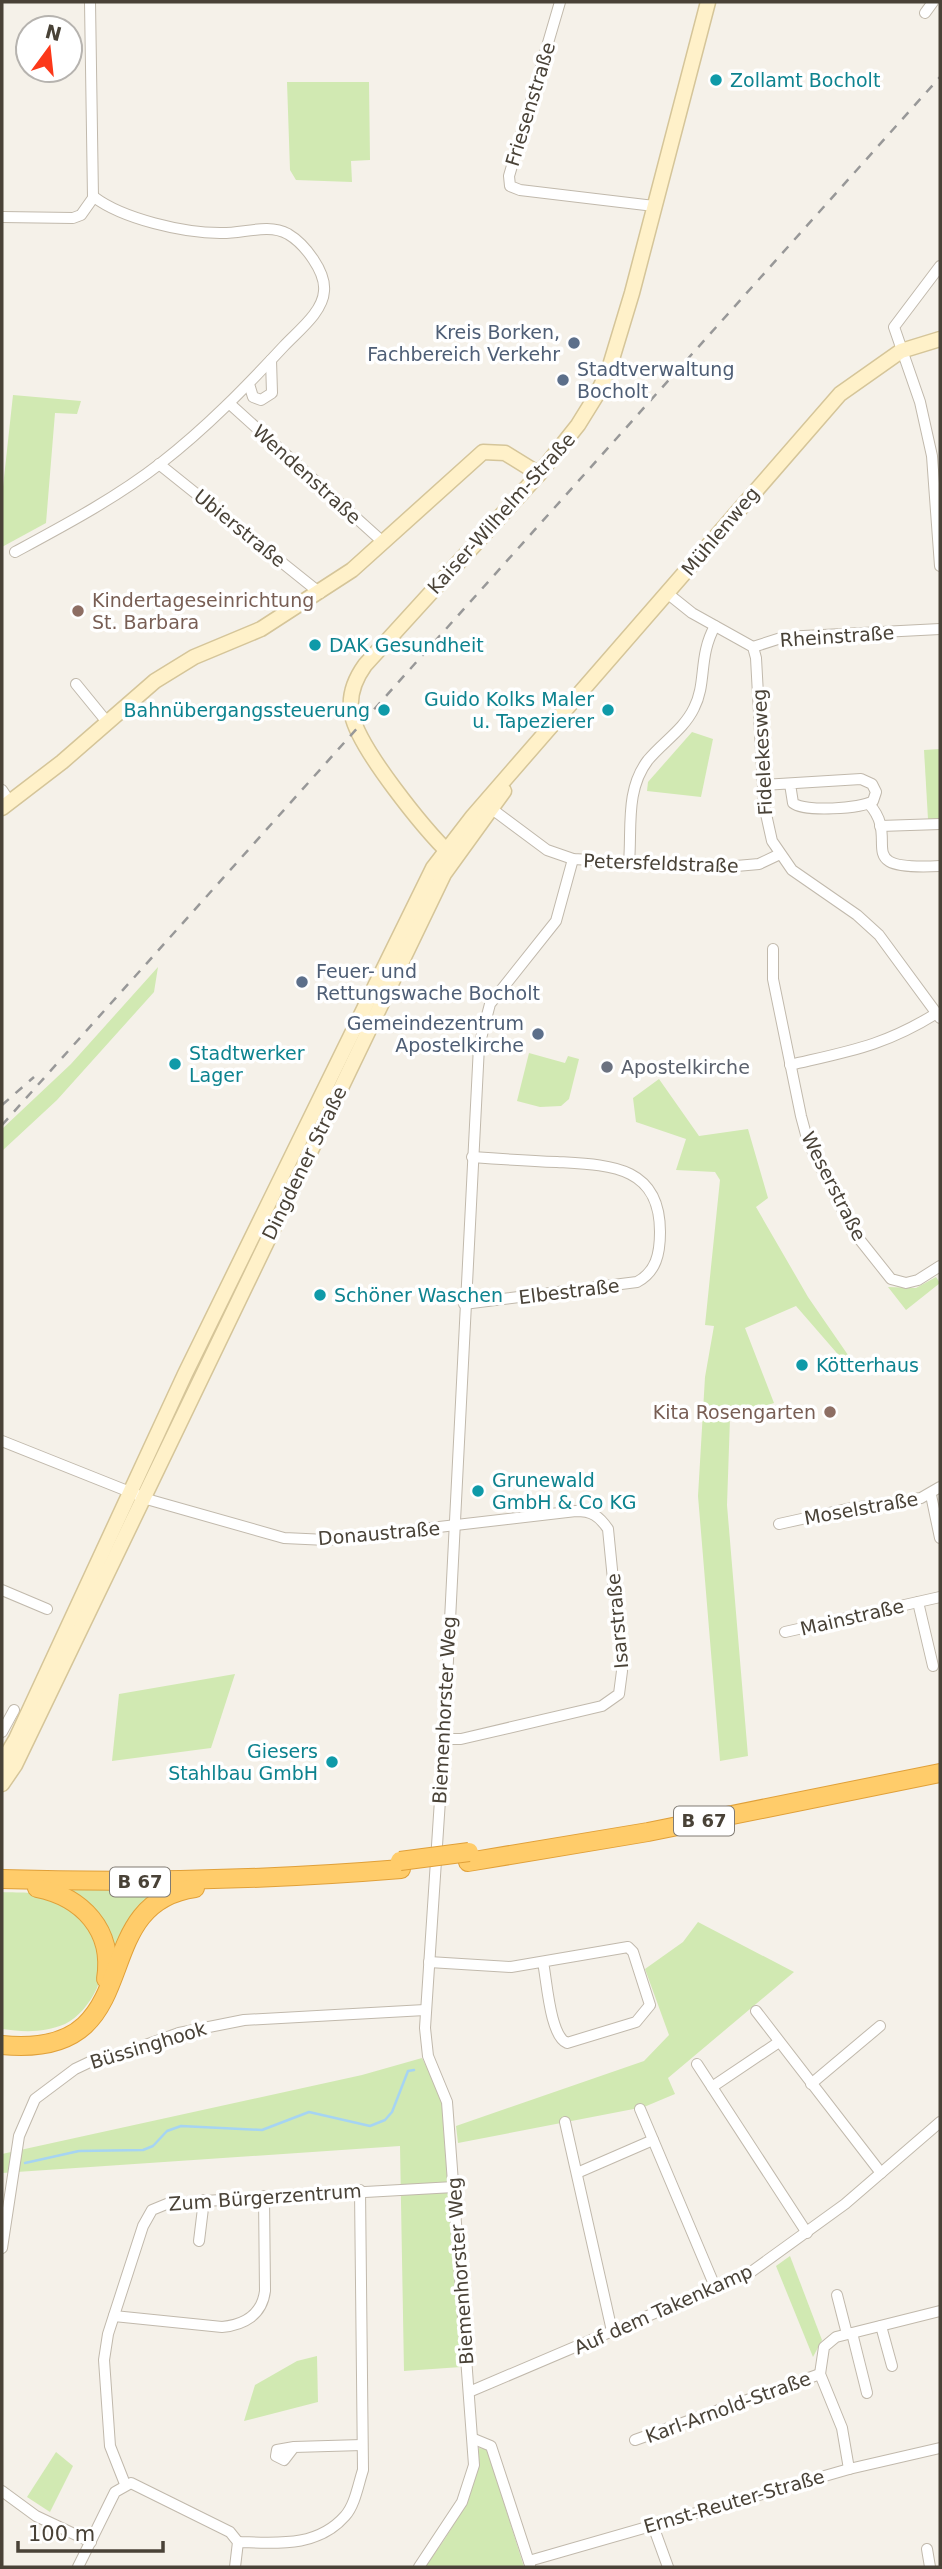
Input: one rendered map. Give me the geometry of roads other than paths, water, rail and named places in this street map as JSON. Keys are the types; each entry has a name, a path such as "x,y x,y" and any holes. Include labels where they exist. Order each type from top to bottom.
{"highway":[{"name":"B 67","path":"468,1857 940,1765"},
{"name":"B 67","path":"2,1880 154,1882 278,1879 401,1865 662,1829 940,1773"},
{"name":"B 67","path":"2,1870 154,1876 401,1865"},
{"path":"2,2045 48,2043 87,2025 102,2007 135,1924 155,1903 174,1893 190,1889 259,1884 278,1879"},
{"path":"2,1885 56,1892 73,1901 88,1913 100,1929 108,1962 100,1996 84,2020 53,2035 2,2037"}],"main road":[{"name":"Kaiser-Wilhelm-Straße","path":"449,854 421,825 356,730 351,704 353,688 365,664 539,474 578,425 609,369 708,2"},
{"name":"Mühlenweg","path":"449,854 525,758 841,394 901,351 940,339"},
{"path":"4,800 174,668 261,629 320,593 384,543 483,452 505,453 539,474"},
{"name":"Mühlenweg","path":"449,854 492,808 525,758"},
{"name":"Dingdener Straße","path":"2,1784 15,1765 215,1312 377,978 449,854"},
{"name":"Dingdener Straße","path":"2,1763 136,1495 192,1393 394,975 449,854"},
{"name":"Dingdener Straße","path":"192,1393 221,1326 222,1319 215,1312"}],"street":[{"path":"2,217 73,218 81,215 94,197 90,2"},
{"name":"Friesenstraße","path":"560,2 509,176 510,186 514,189 654,206"},
{"path":"925,13 933,2"},
{"path":"15,552 106,500 159,464 230,404 314,314 324,292 323,278 298,242 287,234 274,230 222,234 170,227 106,206 94,197"},
{"path":"940,266 894,327 920,402 938,477 940,566"},
{"path":"249,384 253,397 261,400 272,393 271,360"},
{"name":"Wendenstraße","path":"230,404 384,543"},
{"name":"Ubierstraße","path":"159,464 320,593"},
{"name":"Rheinstraße","path":"667,593 715,626 753,647 783,637 940,629"},
{"path":"629,863 631,808 636,780 648,760 695,706 705,645 715,626"},
{"name":"Fidelekesweg","path":"753,647 757,658 768,832 780,854"},
{"path":"76,684 107,722"},
{"path":"763,785 866,780 876,792 869,804"},
{"path":"790,784 793,803 804,809 869,804"},
{"path":"869,804 876,812 880,826 883,854 892,863 905,867 940,866"},
{"name":"Petersfeldstraße","path":"492,808 547,850 573,859 746,867 780,854"},
{"path":"880,826 940,824"},
{"path":"780,854 792,870 857,915 879,935 938,1016 877,1045 790,1065"},
{"name":"Biemenhorster Weg","path":"419,2567 462,2501 474,2465 447,2102 425,2044 425,2010 444,1739 479,1046 484,1020 510,977 540,944 556,920 573,859"},
{"name":"Weserstraße","path":"773,949 772,979 808,1142 841,1207 882,1272 891,1279 906,1283 918,1280 940,1266"},
{"name":"Elbestraße","path":"464,1304 637,1282 654,1266 660,1242 655,1201 646,1185 629,1172 603,1165 472,1157"},
{"name":"Donaustraße","path":"2,1441 136,1495 244,1529 284,1538 327,1540 453,1526"},
{"name":"Moselstraße","path":"779,1524 931,1495 940,1487"},
{"path":"931,1495 940,1538"},
{"name":"Isarstraße","path":"444,1739 461,1739 602,1706 619,1694 622,1683 608,1529 601,1519 590,1511 576,1511 453,1526"},
{"path":"2,1590 47,1609"},
{"name":"Mainstraße","path":"785,1632 940,1597"},
{"name":"Mainstraße","path":"918,1602 933,1666"},
{"path":"2,1732 14,1710"},
{"path":"429,1962 511,1967 628,1947 633,1952 650,2005 635,2022 567,2043 557,2035 550,2015 552,2003 542,1962"},
{"name":"Büssinghook","path":"2,2248 24,2120 35,2099 75,2069 96,2059 109,2058 211,2026 274,2018 425,2010"},
{"path":"756,2011 881,2173"},
{"path":"811,2084 880,2026"},
{"path":"712,2087 779,2042"},
{"path":"697,2064 807,2233"},
{"path":"640,2109 716,2289"},
{"path":"565,2122 612,2331"},
{"name":"Auf dem Takenkamp","path":"469,2392 751,2272 807,2233 940,2122"},
{"path":"577,2174 653,2140"},
{"name":"Zum Bürgerzentrum","path":"125,2484 110,2446 105,2347 143,2225 152,2210 169,2203 204,2200 454,2187"},
{"path":"238,2542 303,2542 332,2527 346,2515 354,2497 363,2470 360,2190"},
{"path":"114,2316 222,2327 239,2325 252,2317 264,2301 265,2291 264,2196"},
{"path":"199,2241 204,2200"},
{"path":"838,2295 867,2393"},
{"path":"849,2469 842,2428 820,2374 824,2347 836,2337 940,2311"},
{"path":"881,2326 892,2367"},
{"name":"Karl-Arnold-Straße","path":"635,2440 820,2374"},
{"path":"474,2439 491,2446 530,2564"},
{"path":"294,2447 362,2445"},
{"name":"Ernst-Reuter-Straße","path":"530,2564 652,2523 849,2469 940,2448"},
{"path":"78,2567 116,2492 125,2484 136,2486 230,2532 238,2542 236,2567"},
{"path":"2,2491 36,2516 91,2542"},
{"path":"652,2523 668,2567"},
{"path":"926,2549 930,2567"}],"waterway":[{"path":"25,2163 79,2151 143,2150 153,2146 167,2131 181,2126 262,2130 309,2112 370,2126 385,2120 392,2112 408,2071 414,2070"}],"railway":[{"path":"2,1125 940,77"},
{"path":"2,1105 34,1077"}],"place":[{"name":"Zollamt Bocholt","path":"716,80"},
{"name":"Kreis Borken, Fachbereich Verkehr","path":"574,343"},
{"name":"Stadtverwaltung Bocholt","path":"563,380"},
{"name":"Kindertageseinrichtung St. Barbara","path":"78,611"},
{"name":"DAK Gesundheit","path":"315,645"},
{"name":"Bahnübergangssteuerung","path":"384,710"},
{"name":"Guido Kolks Maler u. Tapezierer","path":"608,710"},
{"name":"Feuer- und Rettungswache Bocholt","path":"302,982"},
{"name":"Gemeindezentrum Apostelkirche","path":"538,1034"},
{"name":"Stadtwerker Lager","path":"175,1064"},
{"name":"Apostelkirche","path":"607,1067"},
{"name":"Schöner Waschen","path":"320,1295"},
{"name":"Kötterhaus","path":"802,1365"},
{"name":"Kita Rosengarten","path":"830,1412"},
{"name":"Grunewald GmbH & Co KG","path":"478,1491"},
{"name":"Giesers Stahlbau GmbH","path":"332,1762"}]}
